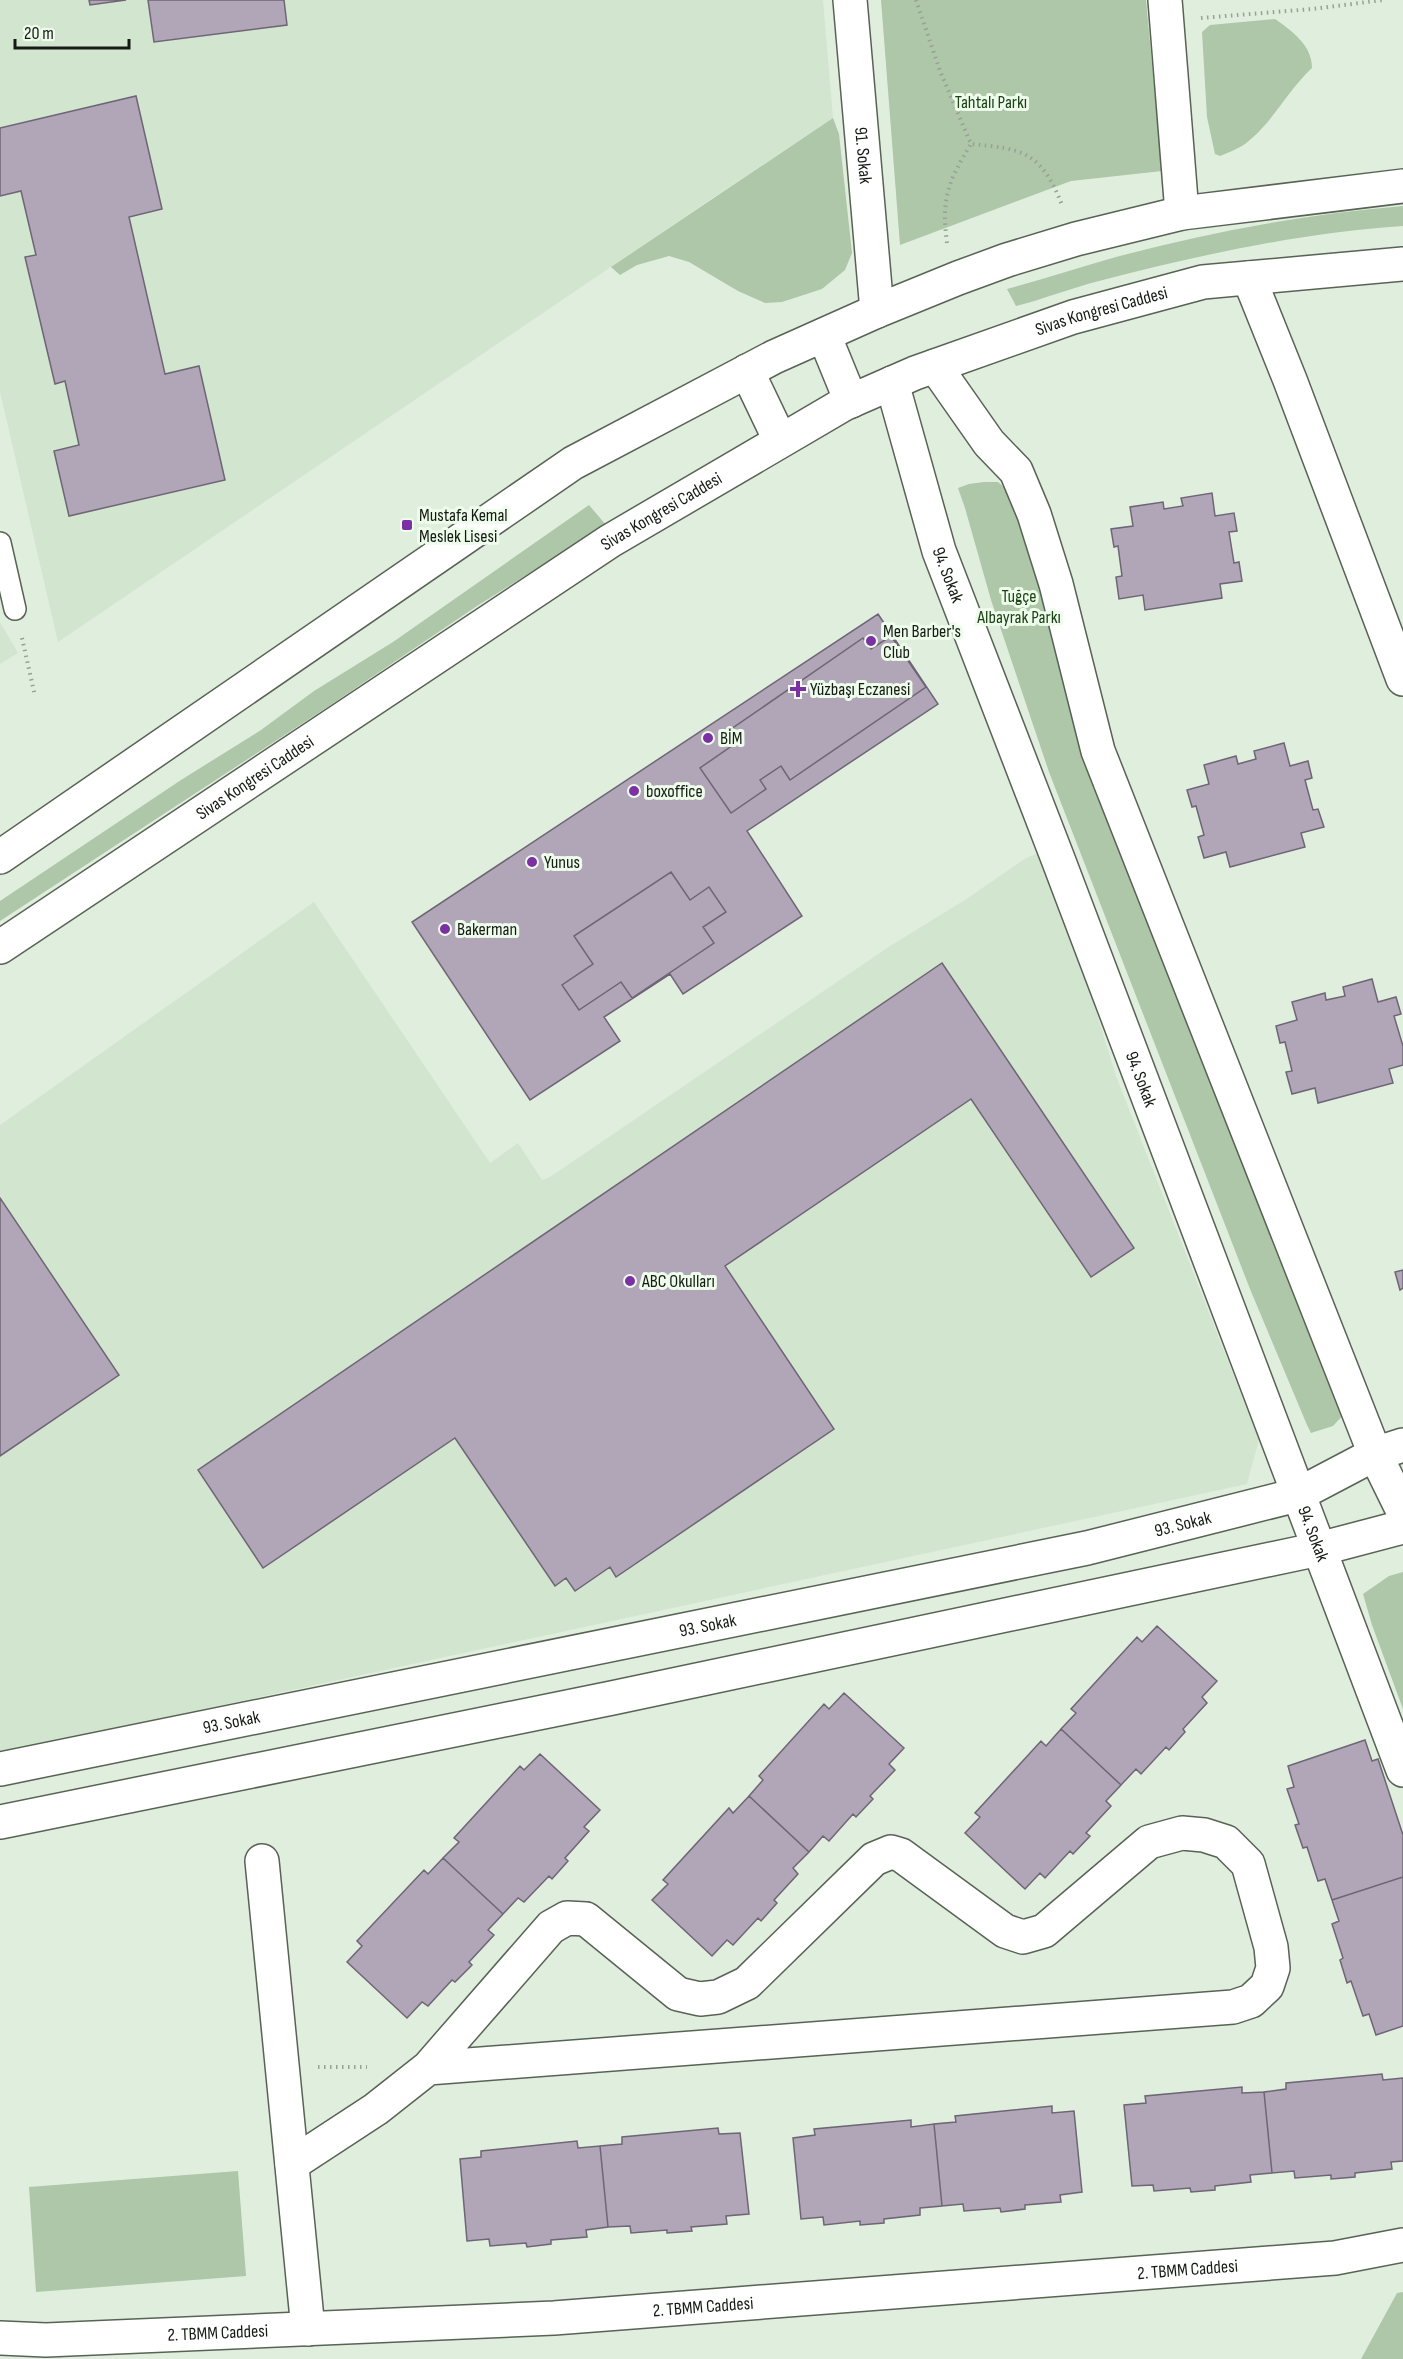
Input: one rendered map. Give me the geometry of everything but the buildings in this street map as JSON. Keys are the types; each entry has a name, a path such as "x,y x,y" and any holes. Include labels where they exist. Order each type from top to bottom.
{"street":[{"name":"91. Sokak","path":"850,0 877,311"},
{"path":"1165,10 1182,213"},
{"path":"0,857 573,463 747,371 877,311 958,278 1076,239 1182,213 1403,186"},
{"name":"Sivas Kongresi Caddesi","path":"0,947 610,541 780,440 851,401 935,366 1073,317 1203,282 1403,264"},
{"path":"1248,278 1290,380 1403,679"},
{"path":"824,335 851,401"},
{"path":"935,366 989,443 1016,471 1034,514 1056,584 1098,751 1389,1450 1403,1511"},
{"path":"747,371 780,440"},
{"name":"94. Sokak","path":"892,383 939,551 1403,1770"},
{"name":"93. Sokak","path":"0,1769 1087,1548 1297,1495 1389,1450"},
{"path":"0,1822 612,1698 1319,1549 1403,1527"},
{"path":"602,1648 612,1698"},
{"path":"292,2164 376,2109 428,2068 551,1927 567,1918 586,1919 678,1994 700,1999 718,1997 747,1983 874,1859 891,1852 901,1855 1005,1931 1023,1937 1044,1931 1149,1842 1182,1833 1204,1835 1226,1842 1248,1864 1271,1947 1273,1968 1267,1986 1251,2001 1233,2007 428,2068"},
{"path":"262,1861 308,2329"},
{"name":"2. TBMM Caddesi","path":"0,2338 46,2340 554,2318 1335,2258 1403,2245"}],"lane":[{"path":"0,543 15,609"}],"path":[{"path":"916,0 940,71 971,144"},
{"path":"1165,10 1312,9 1383,0"},
{"path":"971,144 1012,148 1038,162 1054,183 1076,239"},
{"path":"958,278 947,242 944,202 952,176 971,144"},
{"path":"15,609 35,696"},
{"path":"282,2067 372,2068"}],"shaded area":[{"path":"0,0 823,0 833,118 58,642 0,392"},
{"path":"0,622 18,653 0,664"},
{"name":"ABC Okulları","path":"1046,850 1116,1076 1259,1440 1247,1484 0,1753 0,1125 314,902 490,1163 518,1143 542,1180 550,1177 890,946 968,898 1026,858"}],"green space":[{"name":"Tahtalı Parkı","path":"881,0 1146,0 1162,171 1071,181 900,245"},
{"path":"1275,19 1300,39 1309,52 1312,68 1252,138 1242,146 1220,156 1215,154 1207,117 1202,32 1210,25"},
{"path":"833,118 839,134 852,253 845,270 822,289 782,302 765,303 738,291 689,262 669,256 637,265 620,275 611,267"},
{"path":"1403,206 1403,226 1364,229 1250,246 1099,281 1016,306 1007,289 1116,257 1223,232 1294,219"},
{"name":"Tuğçe Albayrak Parkı","path":"984,482 998,482 1013,499 1044,600 1077,734 1345,1413 1333,1426 1311,1433 1307,1425 1250,1289 1049,772 991,600 958,488"},
{"path":"589,505 606,525 477,606 332,704 0,921 0,901 181,780 261,730 314,691 393,642"},
{"path":"1403,1572 1403,1709 1363,1594 1389,1576"},
{"path":"238,2171 246,2276 36,2292 29,2187"},
{"path":"1403,2292 1403,2359 1361,2359 1397,2293"}],"place":[{"name":"Mustafa Kemal Meslek Lisesi","path":"407,525"},
{"name":"Men Barber's Club","path":"871,641"},
{"name":"Yüzbaşı Eczanesi","path":"798,689"},
{"name":"BİM","path":"708,738"},
{"name":"boxoffice","path":"634,791"},
{"name":"Yunus","path":"532,862"},
{"name":"Bakerman","path":"445,929"},
{"name":"ABC Okulları","path":"630,1281"}]}
